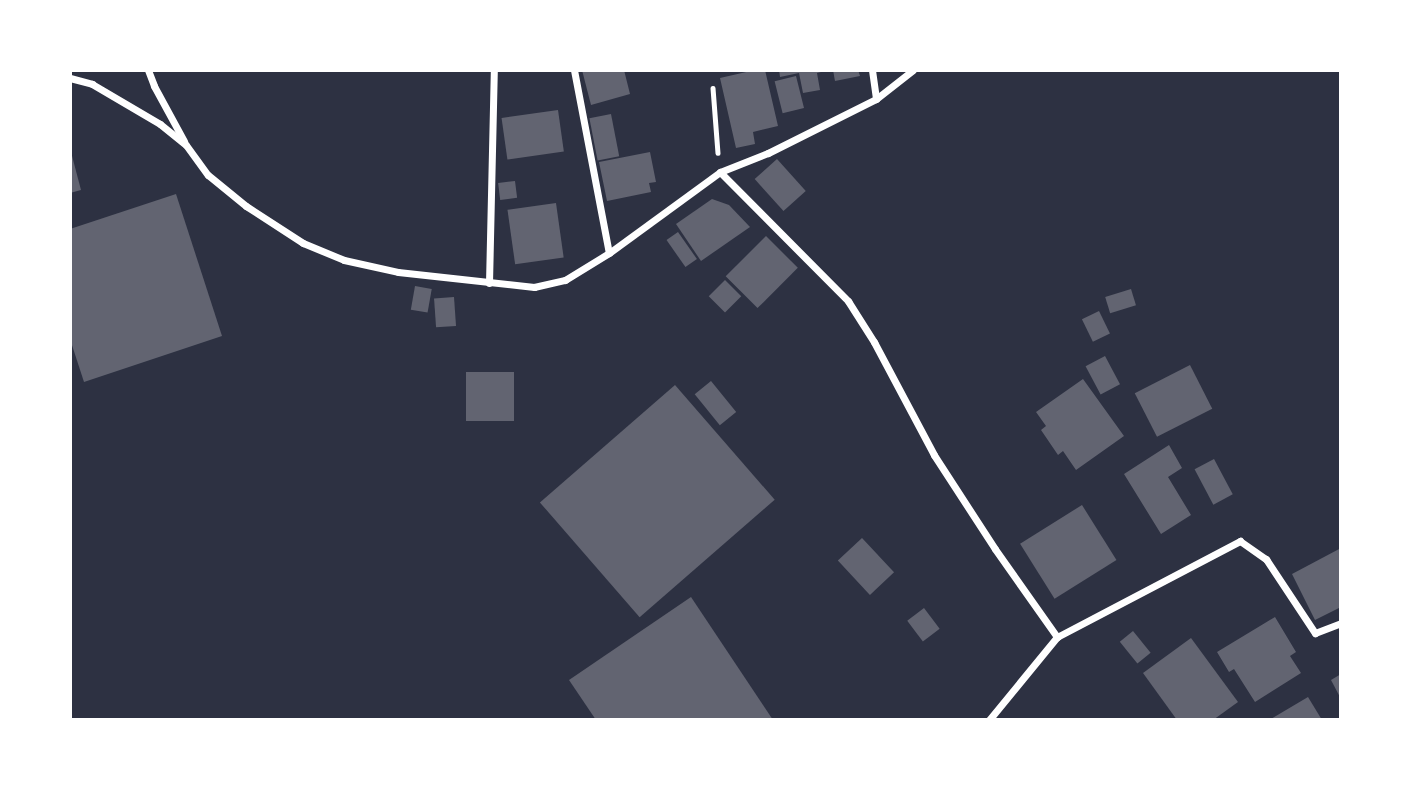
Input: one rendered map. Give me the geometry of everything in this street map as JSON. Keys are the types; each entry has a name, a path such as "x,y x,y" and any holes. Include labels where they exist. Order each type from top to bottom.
{"street":[{"path":"148,70 186,145 208,175 246,206 303,243 344,260 398,272 534,287 565,280 609,253 720,172 768,153 876,99 913,70"},
{"path":"489,283 494,70"},
{"path":"574,70 609,253"},
{"path":"872,70 876,99"},
{"path":"70,78 92,84 133,106 186,145"},
{"path":"720,172 848,301 874,342 934,455 1057,637"},
{"path":"989,720 1057,637 1240,541 1266,559 1315,632 1341,623"}],"path":[{"path":"713,88 720,172"}],"building":[{"path":"582,70 624,70 630,94 591,105"},
{"path":"765,70 778,126 753,132 755,144 736,148 720,78"},
{"path":"779,70 825,71 817,73 820,90 803,93 799,73 780,77"},
{"path":"833,70 858,70 860,76 835,81"},
{"path":"796,76 804,108 783,113 775,81"},
{"path":"558,110 564,152 507,160 502,118"},
{"path":"611,114 619,156 598,160 589,118"},
{"path":"650,152 656,182 649,183 651,192 607,201 599,162"},
{"path":"70,153 81,190 70,193"},
{"path":"777,159 806,191 783,211 755,179"},
{"path":"515,181 517,198 500,200 498,183"},
{"path":"176,194 222,336 84,382 70,339 70,229"},
{"path":"712,199 729,205 750,227 701,261 676,224"},
{"path":"556,203 564,257 515,264 507,210"},
{"path":"678,232 697,259 685,267 667,240"},
{"path":"766,236 798,268 758,308 726,276"},
{"path":"725,280 741,296 725,313 709,296"},
{"path":"415,286 432,289 428,313 411,310"},
{"path":"1131,289 1136,305 1110,313 1105,297"},
{"path":"454,297 456,326 436,327 434,298"},
{"path":"1099,311 1110,333 1093,342 1082,319"},
{"path":"1105,356 1120,384 1101,395 1086,366"},
{"path":"1190,365 1212,409 1157,437 1135,393"},
{"path":"466,372 514,372 514,421 466,421"},
{"path":"1083,379 1124,436 1076,470 1063,451 1058,455 1041,430 1046,426 1036,412"},
{"path":"711,381 736,412 720,425 695,394"},
{"path":"675,385 775,500 640,617 540,502"},
{"path":"1169,445 1182,468 1168,477 1191,515 1161,534 1124,474"},
{"path":"1214,459 1233,494 1213,505 1195,469"},
{"path":"1082,505 1116,560 1055,599 1020,544"},
{"path":"862,538 894,572 870,595 838,561"},
{"path":"1341,548 1341,607 1315,620 1292,574"},
{"path":"691,597 773,720 596,720 569,680"},
{"path":"924,608 940,629 923,641 907,621"},
{"path":"1275,617 1296,652 1290,656 1301,673 1255,702 1234,669 1229,672 1217,652"},
{"path":"1133,631 1151,653 1137,663 1120,642"},
{"path":"1191,638 1238,702 1213,720 1177,720 1143,673"},
{"path":"1341,674 1341,699 1331,680"},
{"path":"1308,697 1322,720 1269,720"}]}
